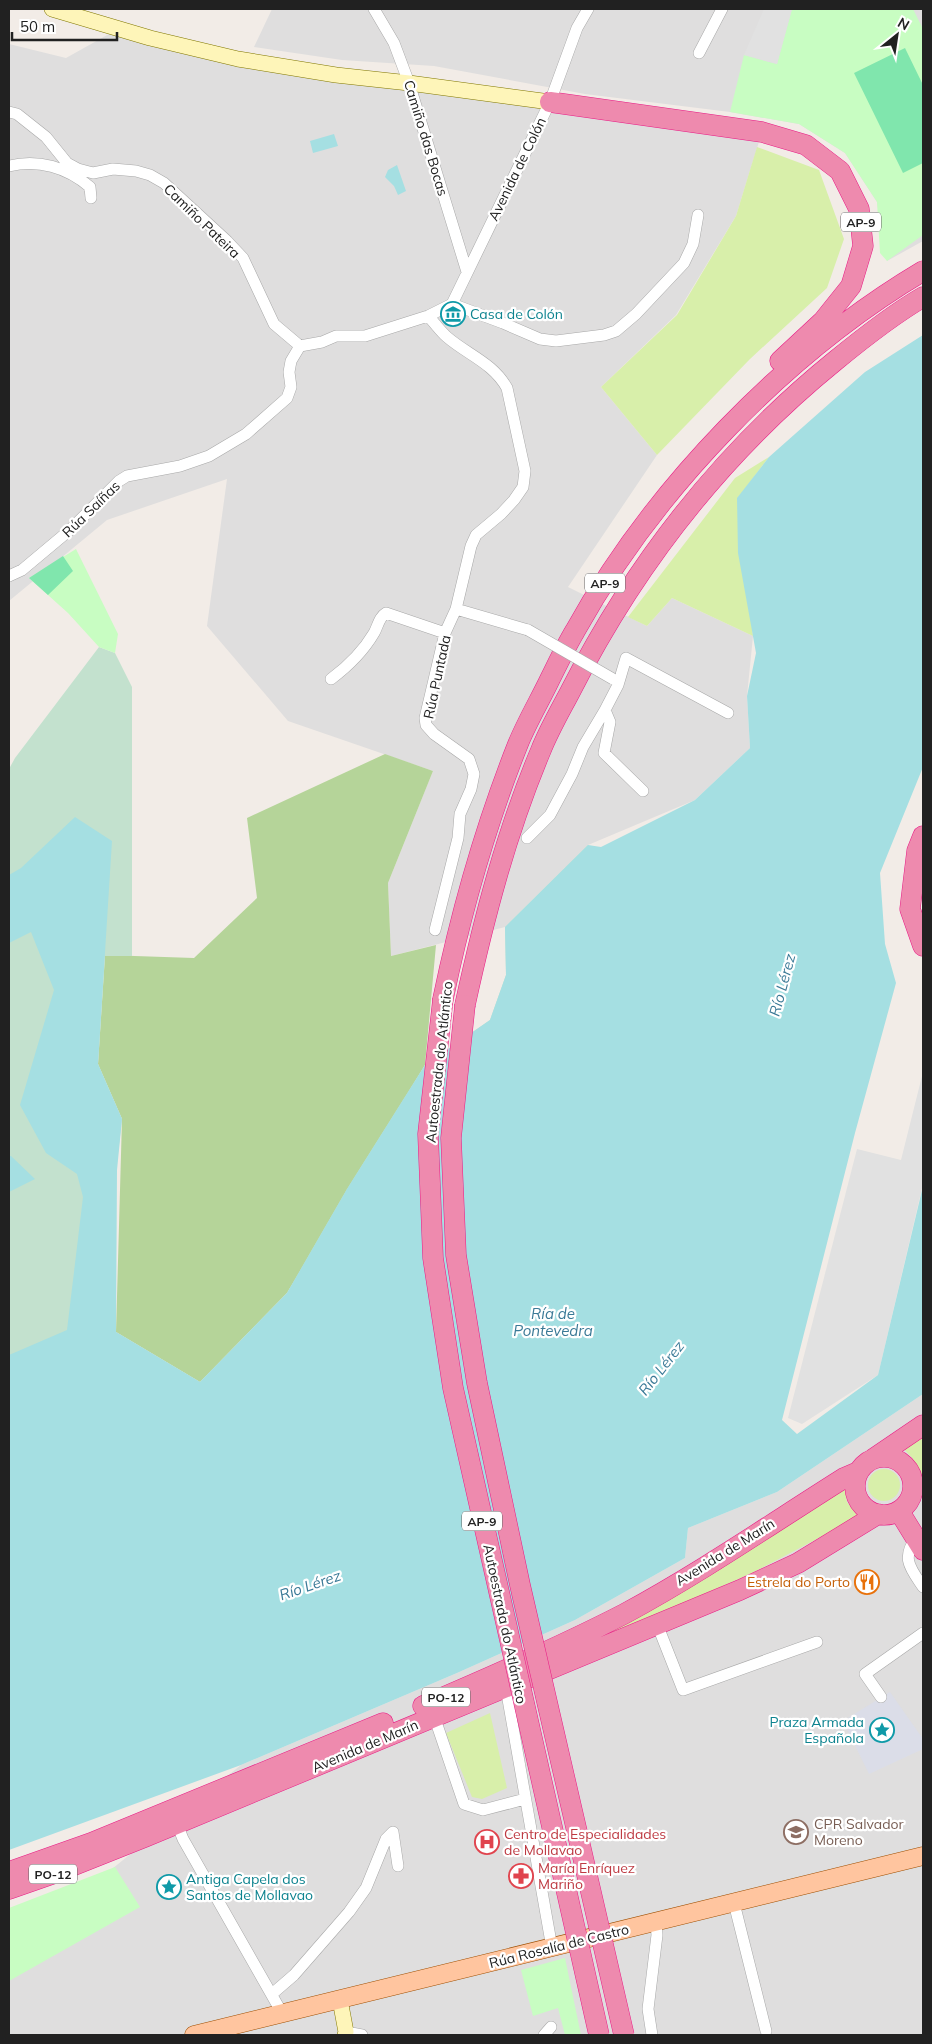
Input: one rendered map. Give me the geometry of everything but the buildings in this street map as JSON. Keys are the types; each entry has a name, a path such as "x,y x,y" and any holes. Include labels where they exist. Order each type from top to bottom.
{"highway":[{"name":"AP-9","path":"550,102 762,132 806,145 840,171 860,209 863,246 851,286 823,321 726,411 681,462 660,504"},
{"name":"Autoestrada do Atlántico","path":"599,2035 453,1388 433,1258 428,1134 443,999 457,932 482,845 519,742 575,630 610,574 660,504 722,433 790,369 844,325 896,287 923,271"},
{"name":"Autoestrada do Atlántico","path":"624,2035 520,1585 481,1402 456,1255 451,1138 465,1005 479,941 503,853 541,749 595,642 630,586 679,518 738,449 813,378 856,343 923,297"},
{"path":"923,836 917,851 910,909 923,946"},
{"path":"911,1500 885,1515 878,1514 870,1511 858,1498 855,1480 858,1472 865,1464 923,1425"},
{"path":"873,1459 883,1456 892,1458 906,1467 913,1482 911,1500 921,1541"},
{"name":"Avenida de Marín","path":"9,1872 90,1843 374,1727 548,1652 625,1613 718,1558 844,1478 858,1472"},
{"name":"Avenida de Marín","path":"9,1889 52,1874 177,1824 740,1590 798,1563 878,1514"}],"main road":[{"path":"52,9 150,38 238,59 336,75 550,102"},
{"name":"Rúa Rosalía de Castro","path":"194,2035 923,1856"},
{"path":"340,2000 353,2034"}],"street":[{"name":"Camiño das Bocas","path":"374,9 394,43 410,83 467,272"},
{"name":"Avenida de Colón","path":"452,304 496,209 550,102 577,28 588,9"},
{"path":"699,52 722,9"},
{"name":"Camiño Pateira","path":"9,112 17,114 46,137 67,163 78,169 93,173 113,170 136,171 150,174 164,183 227,240 242,258 274,324 300,346"},
{"path":"9,166 31,162 54,167 77,176 90,187 91,198"},
{"path":"300,346 322,342 336,336 365,336 428,316 452,304 503,322 540,339 556,342 604,335 616,331 636,314 684,263 693,244 698,215"},
{"name":"Rúa Puntada","path":"428,316 446,337 500,376 507,388 525,471 522,487 514,500 476,535 470,546 456,609 445,633 427,709 426,725 434,734 469,759 474,774 471,789 460,814 458,838 435,930"},
{"name":"Rúa Saíñas","path":"9,576 22,570 71,529 119,480 127,476 180,466 210,456 246,434 287,398 291,387 289,372 291,361 300,346"},
{"path":"456,609 528,630 616,682"},
{"path":"331,679 344,670 365,646 386,612 445,633"},
{"path":"527,838 550,815 572,774 583,747 604,710 626,658 728,713"},
{"path":"604,710 610,722 604,754 643,791"},
{"path":"921,1541 908,1554 908,1564 923,1587"},
{"path":"657,1624 683,1690 817,1642"},
{"path":"881,1697 865,1674 923,1633"},
{"path":"506,1688 552,1948"},
{"path":"434,1716 464,1804 483,1810 525,1799"},
{"path":"177,1824 183,1838 282,2013"},
{"path":"272,1994 294,1975 355,1904 366,1888 386,1838 393,1832 398,1866"},
{"path":"734,1903 766,2031"},
{"path":"652,2035 648,2009 657,1935 656,1922"}],"shaded area":[{"path":"272,9 923,9 923,241 887,261 877,202 845,153 799,124 730,112 585,94 434,66 342,60 254,47"},
{"path":"764,9 792,9 777,64 744,55"},
{"path":"118,29 285,67 762,132 736,216 676,315 601,387 657,455 568,587 647,626 672,598 753,636 747,696 750,748 695,800 588,845 505,927 391,956 388,883 433,771 288,721 207,626 227,479 107,520 9,601 9,44 66,58"},
{"path":"923,1072 923,1184 878,1375 802,1424 788,1418 857,1149 901,1160"},
{"path":"923,1394 923,2035 9,2035 9,1966 97,1881 241,1765 457,1673 575,1620 685,1558 688,1528 777,1492"},
{"name":"Praza Armada Española","path":"890,1692 923,1739 923,1749 869,1774 843,1721"}],"green space":[{"path":"792,9 913,9 923,29 923,235 887,261 880,253 877,202 845,153 799,124 730,112 744,55 777,64"},
{"path":"905,48 923,85 923,163 903,173 854,73"},
{"path":"757,147 819,170 844,239 827,288 750,359 657,455 601,387 677,315 736,216"},
{"path":"769,457 738,498 753,636 672,598 647,626 628,617 735,478"},
{"path":"76,549 118,634 115,653 99,647 68,613 29,578"},
{"path":"63,556 73,571 48,595 29,578"},
{"path":"99,647 115,653 132,687 132,956 105,956 98,1064 122,1119 115,1180 116,1332 200,1382 287,1293 347,1189 425,1065 490,1020 506,975 505,927 588,845 639,1242 9,1553 9,769 15,758"},
{"path":"385,754 433,771 388,883 391,956 436,945 425,1065 287,1293 200,1382 116,1332 122,1119 98,1064 105,955 194,958 257,898 247,818"},
{"path":"923,1436 922,1479 913,1459 904,1449"},
{"path":"884,1469 895,1474 900,1485 895,1496 884,1501 873,1496 868,1485 873,1474"},
{"path":"844,1483 847,1502 859,1517 750,1574 567,1654"},
{"path":"490,1713 507,1788 482,1799 472,1797 446,1733"},
{"path":"115,1867 140,1907 9,1981 9,1908"},
{"path":"565,1958 581,2035 565,2035 558,2008 533,2016 521,1970"}],"water":[{"path":"334,134 338,146 313,153 310,141"},
{"path":"397,165 406,191 398,195 394,186 385,177 388,170"},
{"name":"Ría de Pontevedra","path":"923,335 923,767 880,873 885,944 896,983 855,1133 782,1420 797,1434 878,1375 923,1186 923,1394 777,1492 688,1528 685,1558 575,1620 457,1673 241,1765 9,1850 9,1355 67,1330 83,1197 77,1174 46,1153 20,1105 54,990 31,932 9,943 9,875 21,868 75,817 112,841 98,1064 122,1119 117,1170 116,1332 200,1382 287,1293 347,1189 425,1065 490,1020 506,975 505,927 588,845 601,847 695,800 750,748 747,696 756,653 738,553 737,498 769,457 865,372"},
{"path":"9,1156 35,1179 9,1192"}],"place":[{"name":"Casa de Colón","path":"453,314"},
{"name":"Estrela do Porto","path":"867,1582"},
{"name":"Praza Armada Española","path":"882,1730"},
{"name":"CPR Salvador Moreno","path":"796,1832"},
{"name":"Centro de Especialidades de Mollavao","path":"487,1842"},
{"name":"María Enríquez Mariño","path":"521,1876"},
{"name":"Antiga Capela dos Santos de Mollavao","path":"169,1887"}],"water label":[{"name":"Río Lérez","path":"782,985"},
{"name":"Río Lérez","path":"661,1368"},
{"name":"Río Lérez","path":"310,1585"}]}
